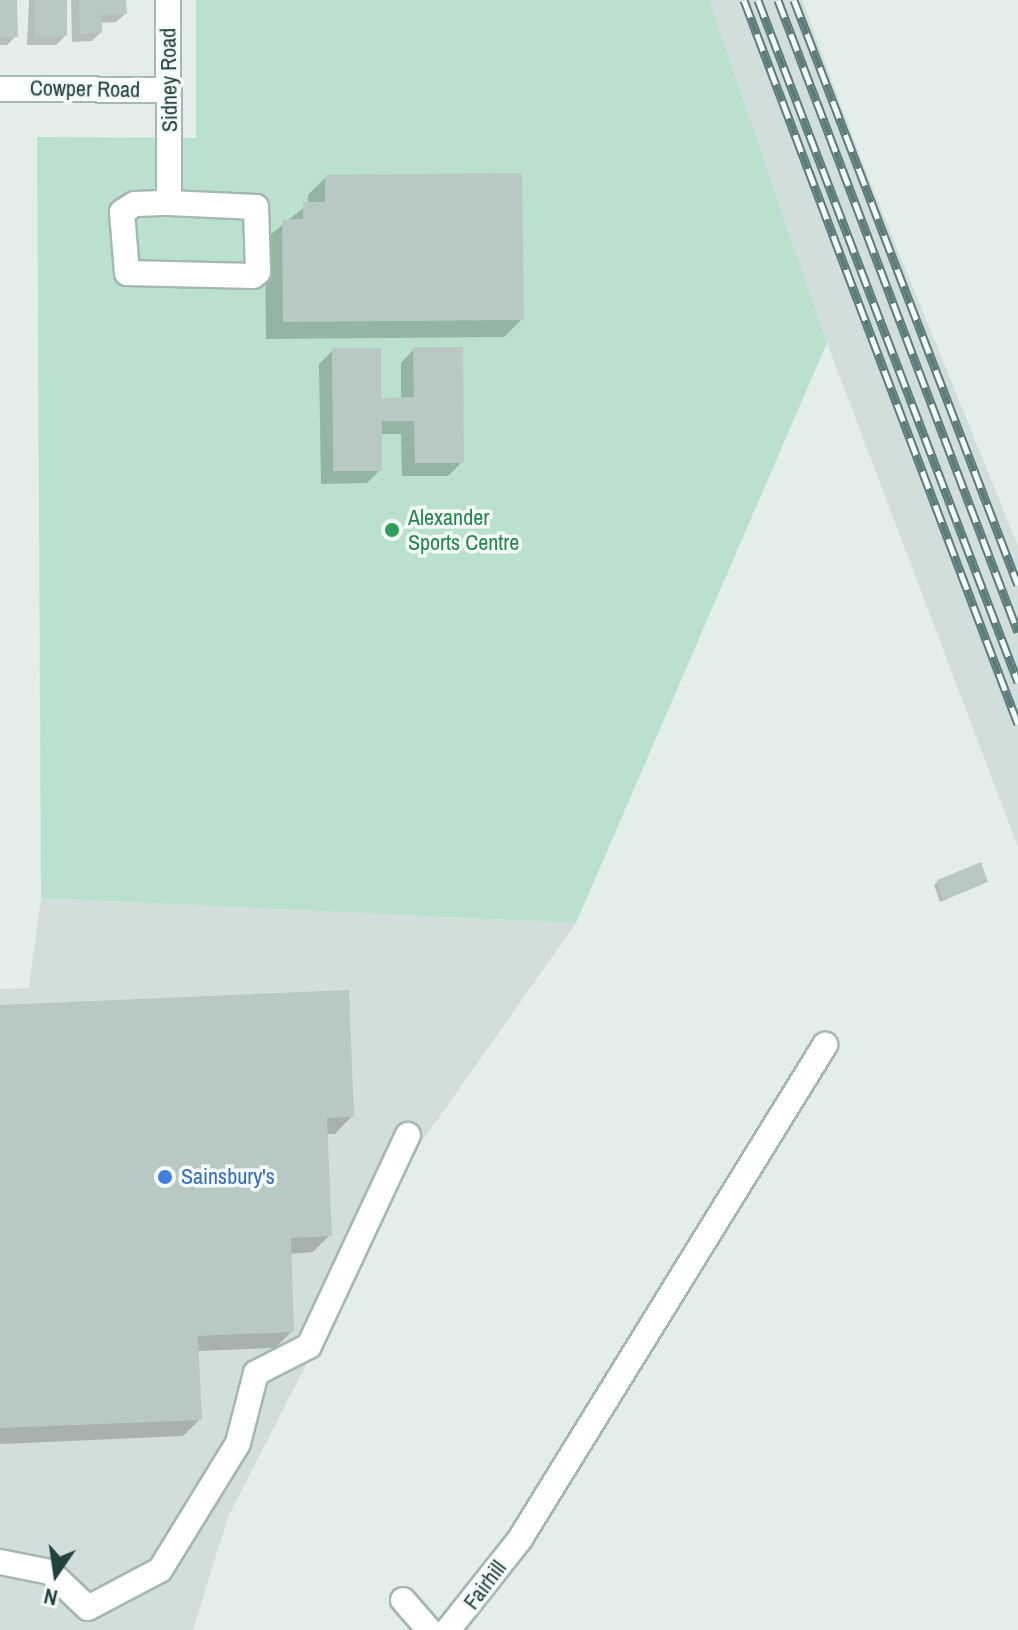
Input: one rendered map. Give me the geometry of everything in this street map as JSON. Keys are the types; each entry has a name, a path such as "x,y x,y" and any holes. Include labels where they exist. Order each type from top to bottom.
{"street":[{"name":"Sidney Road","path":"168,0 169,203"},
{"name":"Cowper Road","path":"0,89 169,90"},
{"path":"169,203 256,207 258,272 225,276 127,273 122,212 135,204 169,203"},
{"name":"Fairhill","path":"448,1630 520,1539 825,1045"},
{"path":"0,1562 50,1572 88,1608 160,1570 238,1443 256,1373 309,1346 408,1135"},
{"path":"403,1600 429,1630"}],"shaded area":[{"path":"709,0 802,0 861,159 1018,546 1018,847 827,343"},
{"path":"41,898 576,923 416,1150 228,1517 193,1630 0,1630 0,989 29,988"}],"green space":[{"name":"Alexander Sports Centre","path":"196,0 709,0 827,343 576,923 41,898 37,137 196,138"}],"building":[{"path":"0,0 17,0 18,37 0,38"},
{"path":"35,0 67,0 67,36 35,37"},
{"path":"79,0 126,0 127,14 102,15 102,33 80,34"},
{"path":"522,173 524,320 283,322 282,220 303,219 303,202 325,202 325,175"},
{"path":"413,347 463,347 464,463 415,463 414,421 382,421 382,471 333,471 332,348 381,348 381,398 414,397"},
{"path":"981,862 988,882 944,900 937,880"},
{"name":"Sainsbury's","path":"349,990 354,1117 327,1118 332,1236 291,1238 294,1332 198,1336 202,1420 0,1428 0,1005"}],"railway":[{"path":"744,0 1018,724"},
{"path":"758,0 1018,682"},
{"path":"778,0 1018,632"},
{"path":"794,0 1018,585"}],"place":[{"name":"Alexander Sports Centre","path":"392,530"},
{"name":"Sainsbury's","path":"165,1177"}]}
